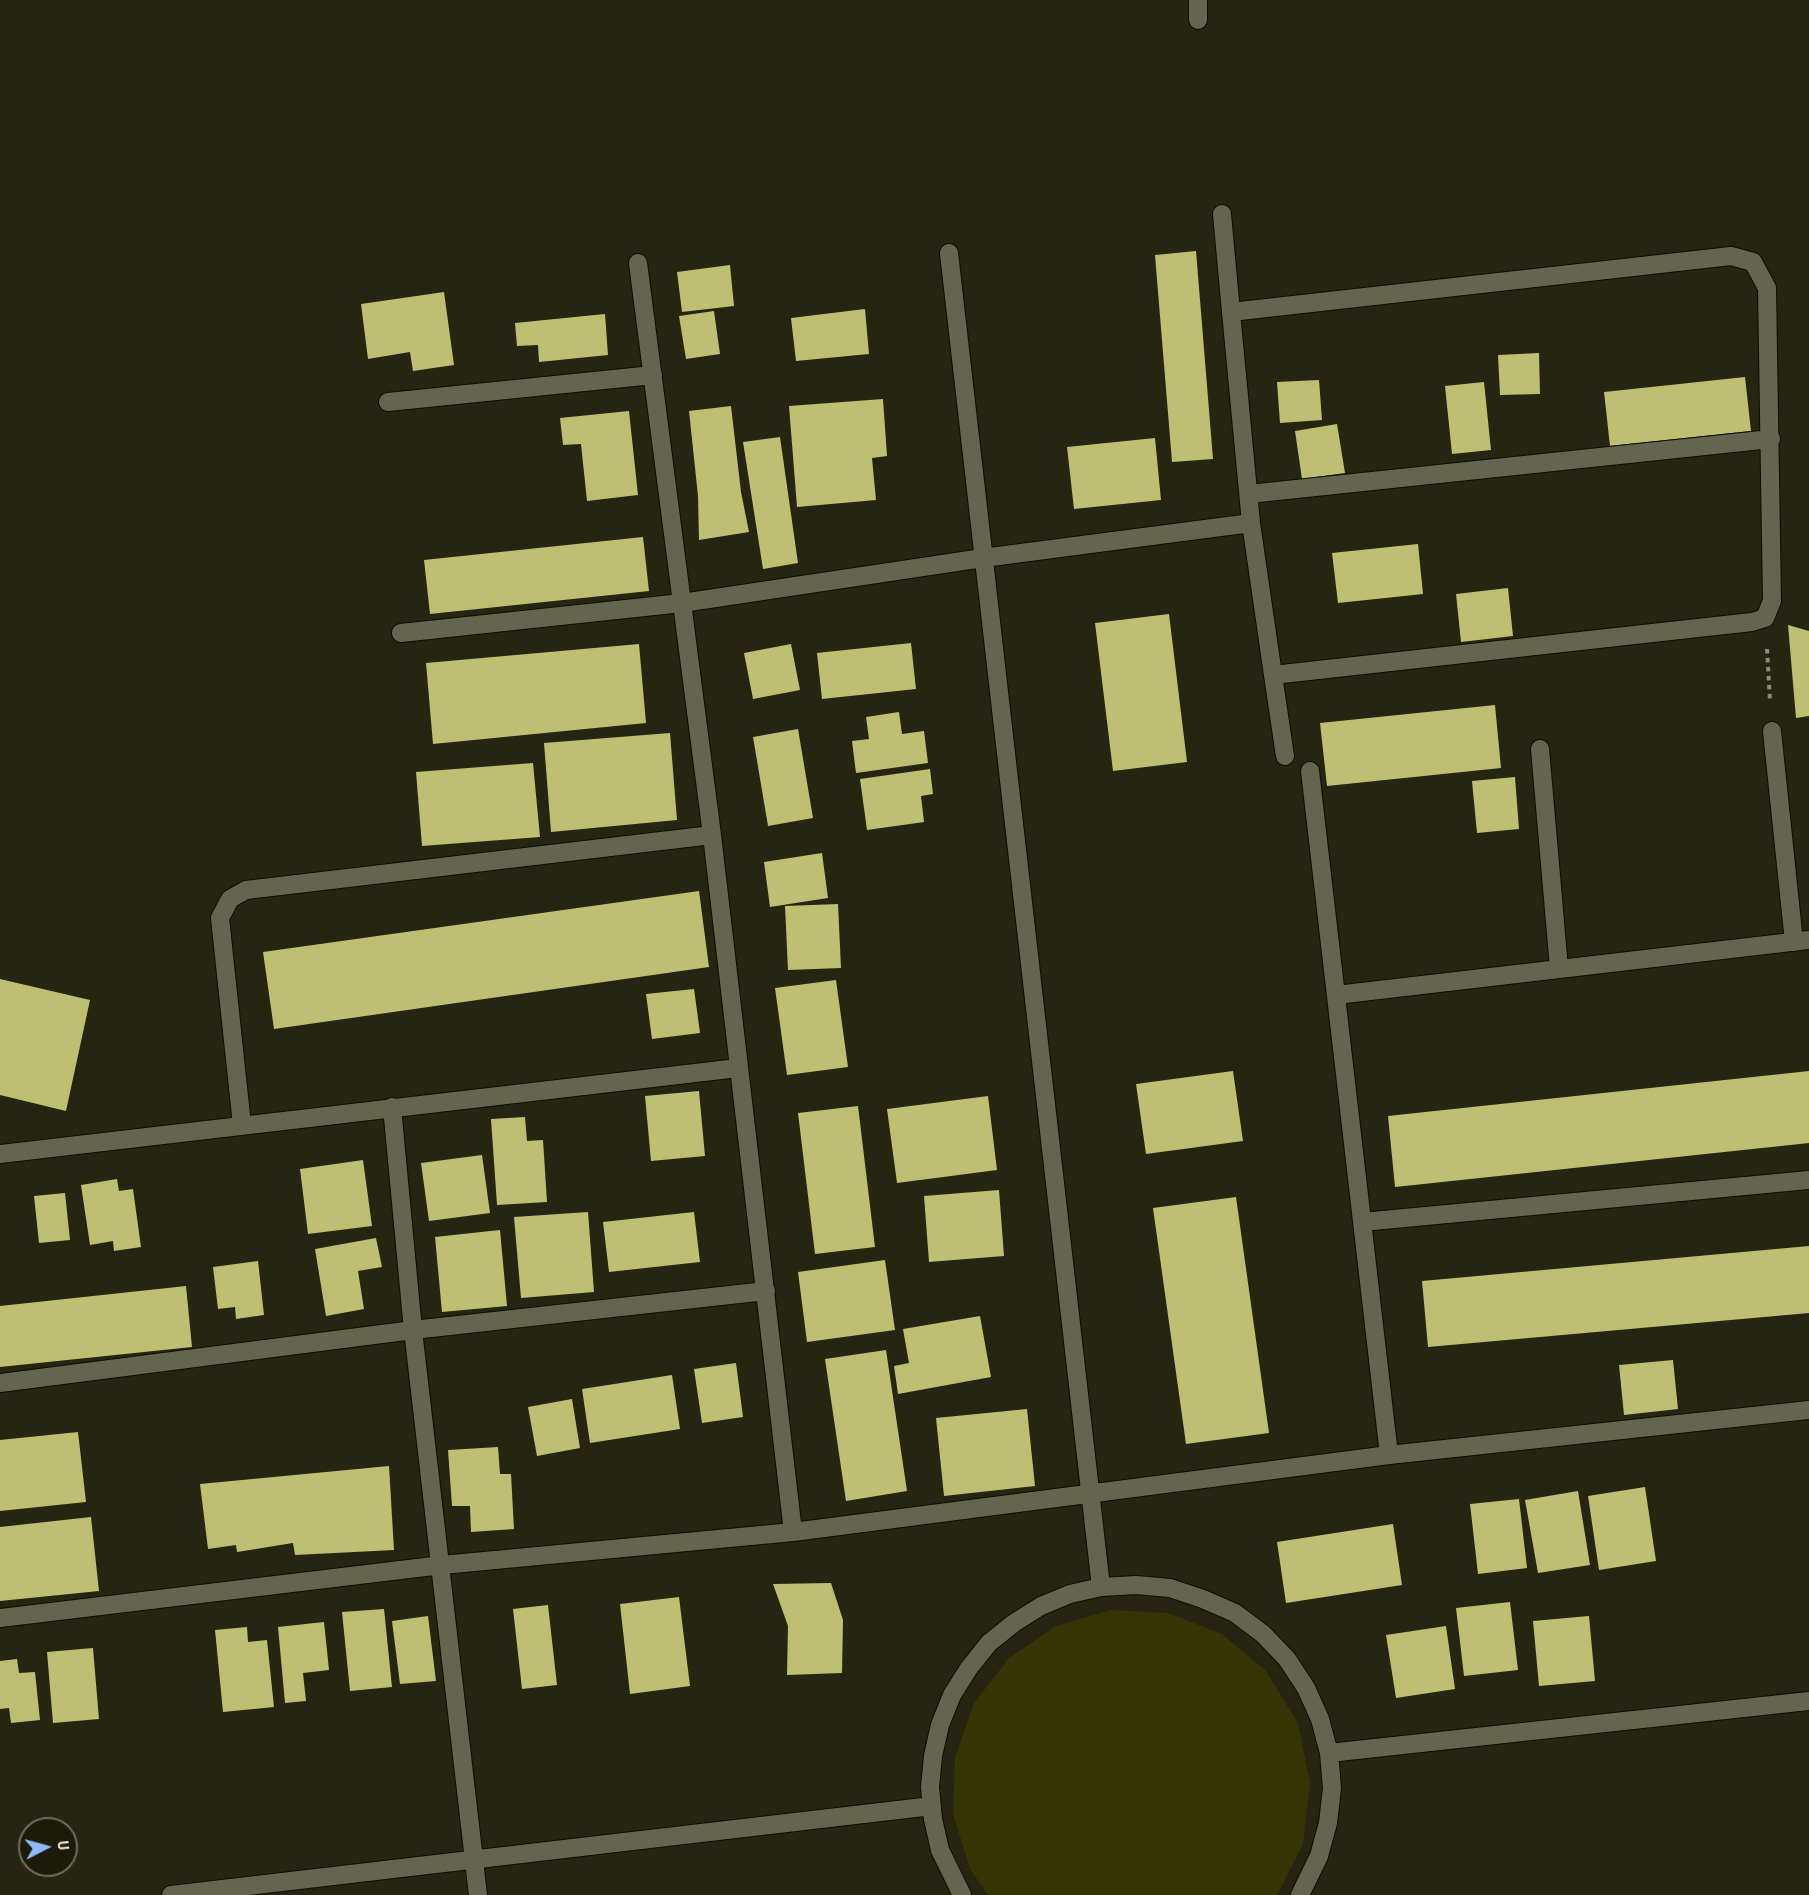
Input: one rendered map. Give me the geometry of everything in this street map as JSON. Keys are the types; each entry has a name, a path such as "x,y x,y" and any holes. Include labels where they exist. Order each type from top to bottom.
{"street":[{"path":"1198,0 1198,20"},
{"path":"1222,214 1251,523 1286,756"},
{"path":"949,253 1101,1587"},
{"path":"1231,312 1731,256 1753,262 1767,288 1772,601 1765,618 1729,625 1273,675"},
{"path":"638,262 712,835 793,1532"},
{"path":"388,402 653,375"},
{"path":"1249,494 1771,439"},
{"path":"401,633 682,603 983,558 1251,523"},
{"path":"1336,995 1801,941 1772,732"},
{"path":"1540,749 1559,968"},
{"path":"1310,771 1389,1455"},
{"path":"242,1125 220,918 230,899 246,890 712,835"},
{"path":"0,1154 738,1068"},
{"path":"392,1107 413,1330 442,1565 478,1895"},
{"path":"1362,1222 1809,1180"},
{"path":"0,1383 413,1330 766,1291"},
{"path":"0,1618 442,1565 793,1532 1091,1496 1389,1455 1809,1410"},
{"path":"962,1895 940,1850 932,1806 933,1756 940,1725 952,1695 969,1668 989,1643 1014,1623 1041,1606 1070,1594 1101,1587 1136,1585 1170,1588 1203,1599 1244,1620 1263,1634 1287,1659 1306,1688 1320,1719 1329,1753 1332,1788 1328,1823 1319,1856 1300,1895"},
{"path":"1329,1753 1809,1701"},
{"path":"171,1895 242,1891 932,1806"}],"path":[{"path":"1765,618 1772,732"}],"shaded area":[{"path":"1111,1610 1168,1613 1222,1634 1266,1671 1298,1723 1310,1783 1303,1844 1277,1895 988,1895 970,1869 953,1814 955,1757 974,1703 1009,1658 1056,1626"}],"building":[{"path":"1196,251 1213,459 1172,462 1155,255"},
{"path":"730,265 734,306 682,312 677,272"},
{"path":"444,292 454,365 413,371 410,352 368,359 361,304"},
{"path":"865,309 869,354 796,361 791,318"},
{"path":"714,311 720,354 686,359 679,316"},
{"path":"605,314 608,355 539,362 538,345 517,346 515,323"},
{"path":"1539,353 1540,394 1500,395 1498,355"},
{"path":"1745,377 1751,431 1610,446 1604,392"},
{"path":"1319,380 1322,420 1280,423 1277,382"},
{"path":"1484,382 1491,450 1452,454 1445,386"},
{"path":"883,399 887,456 872,458 876,500 797,507 789,406"},
{"path":"731,406 741,492 749,532 699,540 698,496 689,411"},
{"path":"629,411 638,495 587,501 581,444 563,445 560,418"},
{"path":"1337,424 1345,473 1302,479 1295,431"},
{"path":"780,437 798,563 763,569 743,442"},
{"path":"1155,438 1161,500 1074,509 1067,447"},
{"path":"643,537 649,591 430,614 424,560"},
{"path":"1418,544 1423,594 1338,603 1332,553"},
{"path":"1508,588 1513,636 1461,642 1456,594"},
{"path":"1169,614 1187,762 1113,771 1095,623"},
{"path":"1788,625 1809,631 1809,716 1796,718"},
{"path":"911,643 916,689 822,699 817,653"},
{"path":"639,644 646,723 433,744 426,663"},
{"path":"791,644 800,690 753,699 744,653"},
{"path":"1495,705 1501,768 1327,786 1320,723"},
{"path":"899,712 902,734 924,731 928,763 856,773 852,741 869,739 866,717"},
{"path":"798,729 813,818 768,826 753,737"},
{"path":"670,733 677,820 551,832 544,743"},
{"path":"533,763 540,837 422,846 416,772"},
{"path":"930,769 933,794 921,796 924,822 867,830 860,779"},
{"path":"1515,777 1519,829 1477,833 1472,781"},
{"path":"822,853 828,898 770,907 764,862"},
{"path":"699,891 709,967 274,1029 263,952"},
{"path":"838,904 841,968 788,970 785,906"},
{"path":"0,979 90,1000 66,1111 0,1095"},
{"path":"836,980 848,1067 787,1075 775,988"},
{"path":"694,989 700,1033 652,1039 646,994"},
{"path":"1233,1071 1243,1141 1146,1154 1136,1084"},
{"path":"1809,1071 1809,1143 1395,1187 1388,1116"},
{"path":"699,1091 705,1156 651,1161 645,1096"},
{"path":"988,1096 997,1170 897,1183 887,1109"},
{"path":"858,1106 875,1247 815,1254 798,1113"},
{"path":"525,1117 527,1141 543,1140 547,1202 497,1205 491,1119"},
{"path":"482,1155 490,1213 429,1221 421,1163"},
{"path":"363,1160 372,1226 308,1234 300,1169"},
{"path":"117,1179 119,1191 133,1189 141,1247 114,1251 113,1241 90,1245 81,1185"},
{"path":"999,1190 1004,1256 929,1262 924,1196"},
{"path":"65,1193 70,1240 39,1243 34,1196"},
{"path":"1236,1197 1269,1433 1186,1444 1153,1208"},
{"path":"588,1212 594,1292 521,1298 514,1217"},
{"path":"694,1212 700,1262 609,1272 603,1222"},
{"path":"500,1230 507,1306 442,1312 435,1237"},
{"path":"376,1238 382,1267 358,1271 364,1309 326,1316 315,1249"},
{"path":"1809,1246 1809,1313 1428,1347 1422,1281"},
{"path":"885,1260 895,1330 807,1342 798,1272"},
{"path":"258,1261 264,1315 236,1319 235,1307 218,1309 213,1267"},
{"path":"186,1286 192,1347 0,1367 0,1306"},
{"path":"980,1316 991,1377 898,1394 894,1366 909,1363 903,1329"},
{"path":"886,1350 907,1491 846,1501 825,1359"},
{"path":"1673,1360 1678,1409 1624,1415 1619,1365"},
{"path":"736,1363 743,1417 702,1423 694,1369"},
{"path":"672,1375 680,1429 590,1443 582,1389"},
{"path":"572,1399 580,1448 537,1456 528,1407"},
{"path":"1027,1409 1035,1486 944,1496 936,1418"},
{"path":"78,1432 86,1502 0,1511 0,1440"},
{"path":"498,1447 500,1474 511,1474 514,1529 471,1532 470,1506 452,1506 448,1450"},
{"path":"389,1466 394,1550 295,1555 293,1543 237,1552 236,1545 208,1549 200,1484"},
{"path":"1645,1487 1656,1561 1599,1570 1588,1496"},
{"path":"1578,1491 1590,1565 1538,1573 1525,1500"},
{"path":"1519,1499 1527,1568 1478,1574 1470,1504"},
{"path":"91,1517 99,1591 0,1601 0,1527"},
{"path":"1393,1524 1402,1585 1286,1603 1277,1542"},
{"path":"831,1583 843,1620 842,1673 787,1675 788,1626 773,1584"},
{"path":"679,1597 690,1686 630,1694 620,1604"},
{"path":"1510,1602 1518,1670 1464,1676 1456,1608"},
{"path":"548,1605 557,1685 522,1689 513,1609"},
{"path":"384,1609 392,1687 350,1691 342,1612"},
{"path":"428,1616 436,1681 400,1684 392,1621"},
{"path":"1589,1616 1595,1681 1539,1686 1533,1621"},
{"path":"324,1622 329,1670 303,1673 306,1701 285,1703 278,1627"},
{"path":"1446,1626 1455,1689 1396,1698 1386,1635"},
{"path":"247,1627 248,1642 267,1640 274,1707 223,1712 215,1630"},
{"path":"93,1648 99,1719 53,1723 47,1652"},
{"path":"17,1659 19,1673 35,1672 40,1720 11,1723 9,1708 0,1709 0,1661"}]}
